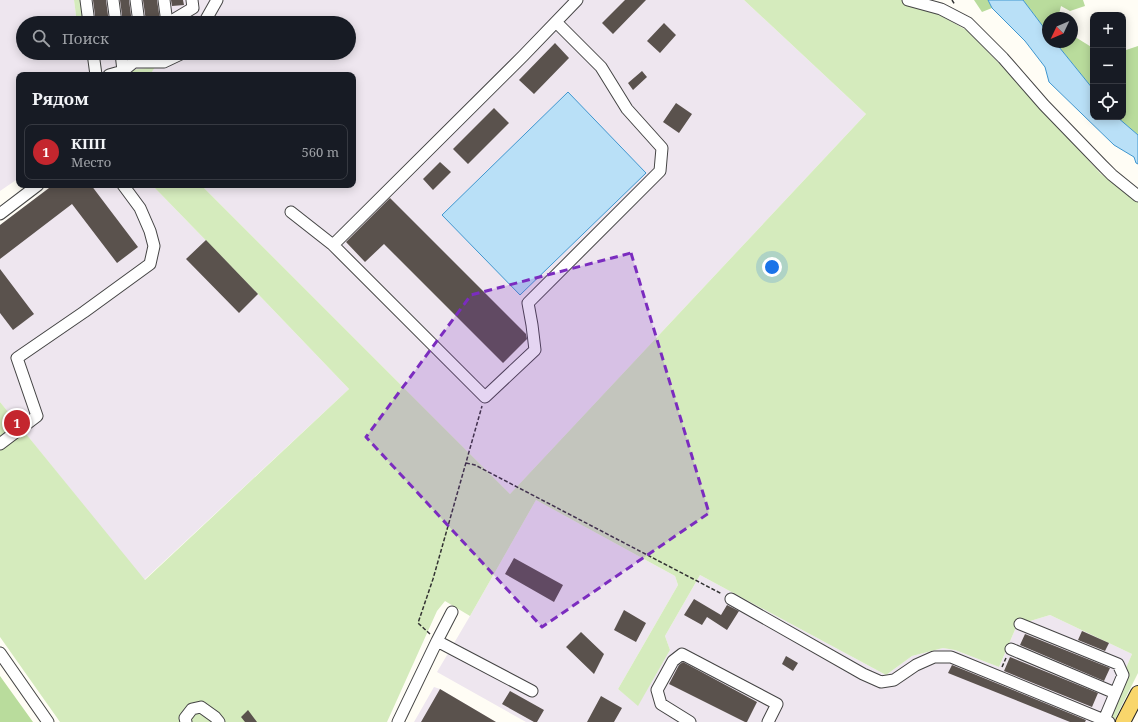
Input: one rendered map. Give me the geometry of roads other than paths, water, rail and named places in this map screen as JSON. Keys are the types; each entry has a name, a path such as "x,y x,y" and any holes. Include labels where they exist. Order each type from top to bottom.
{"main road":[{"path":"1123,722 1138,693"}],"street":[{"path":"86,0 88,16"},
{"path":"113,0 115,16"},
{"path":"136,0 138,16"},
{"path":"164,0 167,16"},
{"path":"208,16 217,0"},
{"path":"332,245 577,0"},
{"path":"908,0 941,9 968,23 1003,58 1044,105 1102,165 1138,196"},
{"path":"177,16 194,3"},
{"path":"291,212 332,245 485,397 535,350 528,303 660,171 662,148 627,109 601,68 556,22"},
{"path":"94,60 96,72"},
{"path":"121,60 122,72"},
{"path":"123,72 129,60"},
{"path":"123,72 134,62 164,62 168,60"},
{"path":"0,214 34,188"},
{"path":"0,444 37,416 17,358 150,264 154,246 150,231 140,208 125,188"},
{"path":"731,599 863,674 882,682 894,680 916,664 934,657 951,657 1106,721 1115,693 1123,675 1118,664 1020,624"},
{"path":"398,722 452,612"},
{"path":"437,641 532,691"},
{"path":"1011,649 1115,693"},
{"path":"0,653 48,722"},
{"path":"690,722 661,704 657,690 673,661 682,654 778,704 768,722"},
{"path":"186,722 185,718 192,710 201,707 215,717 219,722"}],"water":[{"path":"988,0 1023,0 1042,25 1042,48 1060,48 1090,85 1090,120 1120,120 1138,135 1138,164 1136,163 1134,157 1114,145 1049,82 1045,67 1025,41 992,8"},
{"path":"568,92 646,173 520,295 442,215"}],"place":[{"name":"КПП","path":"17,423"}]}
